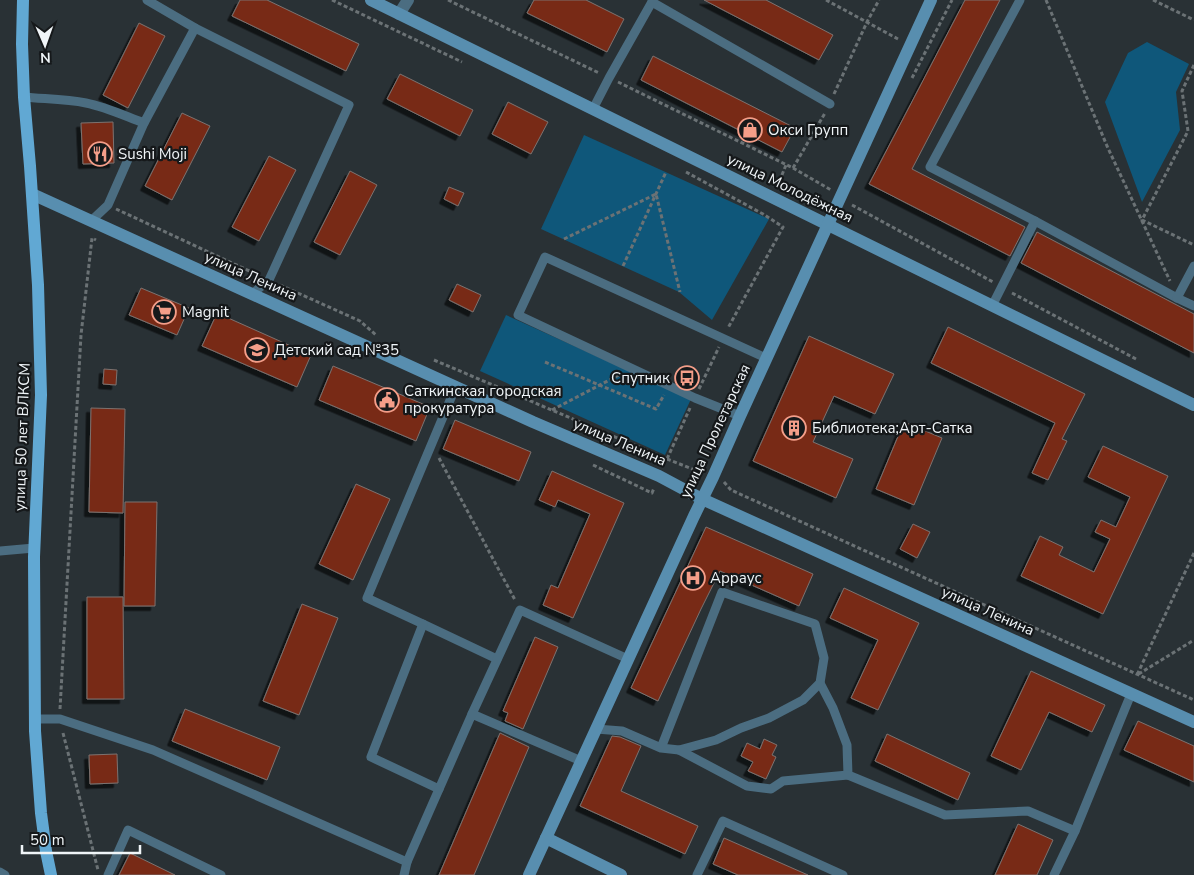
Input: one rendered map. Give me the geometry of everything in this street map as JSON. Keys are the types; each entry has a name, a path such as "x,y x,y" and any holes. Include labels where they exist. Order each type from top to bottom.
{"main road":[{"name":"улица 50 лет ВЛКСМ","path":"23,0 24,97 38,285 41,395 34,548 34,719 41,814 51,875"},
{"name":"улица Молодёжная","path":"371,0 1194,405"},
{"name":"улица Пролетарская","path":"529,875 931,0"},
{"name":"улица Ленина","path":"32,194 533,422 659,476 702,499 1194,722"},
{"path":"546,838 621,875"}],"street":[{"path":"399,14 408,0"}],"lane":[{"path":"147,0 195,28 350,105 269,280 252,294"},
{"path":"1020,0 930,167 1194,306"},
{"path":"593,110 653,1 830,104"},
{"path":"91,221 108,205 144,123 195,28"},
{"path":"24,97 87,103 144,123"},
{"path":"992,306 1035,221"},
{"path":"740,416 695,398 518,315 545,257 766,358"},
{"path":"1177,298 1194,266"},
{"path":"456,386 367,598 497,659"},
{"path":"0,551 34,548"},
{"path":"596,729 622,731 660,748 679,750 716,740 769,718 803,700 820,683 824,658 815,624 722,592 660,748"},
{"path":"404,875 407,862 520,610 628,659"},
{"path":"423,624 371,757 439,789"},
{"path":"820,683 833,708 847,745 848,775"},
{"path":"1054,875 1075,831 1131,694"},
{"path":"472,714 581,760"},
{"path":"34,719 60,719 153,750 407,862"},
{"path":"679,750 747,786 771,788 783,781 848,775 945,816 1028,811 1075,831"},
{"path":"697,875 723,821 843,875"},
{"path":"108,875 128,830 221,875"},
{"path":"0,872 5,875"}],"path":[{"path":"332,0 469,66"},
{"path":"448,0 793,168 841,195 849,203 1142,362"},
{"path":"826,0 910,45"},
{"path":"793,168 830,104 879,0"},
{"path":"912,79 952,0"},
{"path":"1046,0 1107,146 1177,298"},
{"path":"1153,0 1194,20"},
{"path":"1142,220 1188,131 1182,91 1194,65"},
{"path":"667,459 723,338 782,227 763,214 682,170"},
{"path":"623,266 666,172"},
{"path":"564,239 656,194"},
{"path":"656,194 680,292"},
{"path":"108,205 360,321 376,335"},
{"path":"1142,220 1194,245"},
{"path":"99,241 92,238 81,335 60,719 99,875"},
{"path":"428,357 713,477"},
{"path":"545,362 656,409 668,389"},
{"path":"552,410 622,374"},
{"path":"432,445 520,610"},
{"path":"591,464 652,493"},
{"path":"731,490 1194,700"},
{"path":"1137,675 1194,553"},
{"path":"1137,675 1194,640"}],"shaded area":[{"path":"1147,42 1189,64 1176,92 1180,130 1142,202 1105,102 1128,53"},
{"path":"584,135 769,219 712,320 679,292 541,229"},
{"path":"506,315 691,399 665,455 480,371"}],"building":[{"path":"240,0 267,0 359,44 346,71 232,16"},
{"path":"534,0 586,0 624,19 607,52 527,13"},
{"path":"704,0 766,0 833,35 819,60"},
{"path":"965,0 1000,0 912,169 1025,227 1010,256 869,184"},
{"path":"139,23 165,36 128,108 103,95"},
{"path":"653,56 795,128 782,152 641,80"},
{"path":"400,74 473,110 460,136 387,99"},
{"path":"508,102 548,122 531,154 492,134"},
{"path":"182,113 210,126 172,200 145,186"},
{"path":"113,122 114,163 83,164 81,123"},
{"path":"269,156 296,170 259,241 232,227"},
{"path":"350,171 377,185 340,255 314,242"},
{"path":"449,187 464,193 458,206 444,199"},
{"path":"1037,232 1194,314 1194,353 1021,263"},
{"path":"457,284 481,295 473,312 449,300"},
{"path":"141,288 189,308 177,335 129,315"},
{"name":"Детский сад №35","path":"217,313 311,355 297,387 202,346"},
{"path":"948,327 1085,394 1062,439 1067,441 1048,480 1032,473 1055,423 931,363"},
{"name":"Библиотека;Арт-Сатка","path":"809,336 894,374 875,414 834,396 813,442 853,459 836,498 753,461"},
{"path":"333,366 430,407 416,441 319,400"},
{"path":"104,369 117,370 116,385 103,384"},
{"path":"91,408 125,409 123,513 89,512"},
{"path":"455,420 531,452 519,481 443,449"},
{"path":"904,422 942,438 914,505 876,489"},
{"path":"1103,446 1168,476 1103,614 1021,576 1040,536 1063,547 1059,555 1094,572 1110,539 1095,532 1101,520 1116,527 1130,497 1088,477"},
{"path":"552,471 624,503 573,618 543,605 551,585 558,588 590,514 558,500 555,507 539,500"},
{"path":"356,484 390,499 353,580 319,564"},
{"path":"125,502 157,502 155,606 124,606"},
{"path":"913,524 930,532 917,558 900,549"},
{"path":"706,527 813,574 799,606 720,571 658,701 631,688"},
{"path":"844,588 919,623 878,710 851,698 878,640 830,618"},
{"path":"87,597 123,597 124,699 87,699"},
{"path":"302,604 338,618 299,715 263,701"},
{"path":"535,637 558,647 523,729 505,721 508,713 503,711"},
{"path":"1031,671 1105,705 1092,732 1049,712 1021,770 991,756"},
{"path":"185,709 280,747 267,780 172,741"},
{"path":"1138,721 1194,746 1194,782 1124,750"},
{"path":"500,733 529,747 474,875 439,875"},
{"path":"887,734 970,773 958,800 875,761"},
{"path":"612,736 620,737 641,746 621,791 698,826 685,854 580,806"},
{"path":"764,739 777,745 772,755 776,757 766,779 748,771 753,762 741,756 747,743 760,749"},
{"path":"117,754 118,783 90,784 89,755"},
{"path":"1018,824 1053,840 1037,875 995,875"},
{"path":"724,838 808,875 738,875 713,864"},
{"path":"130,853 175,875 119,875"}],"place":[{"name":"Окси Групп","path":"750,130"},
{"name":"Sushi Moji","path":"100,154"},
{"name":"Magnit","path":"164,312"},
{"name":"Детский сад №35","path":"257,350"},
{"name":"Спутник","path":"687,378"},
{"name":"Саткинская городская прокуратура","path":"387,400"},
{"name":"Библиотека;Арт-Сатка","path":"794,428"},
{"name":"Арраус","path":"693,578"}]}
